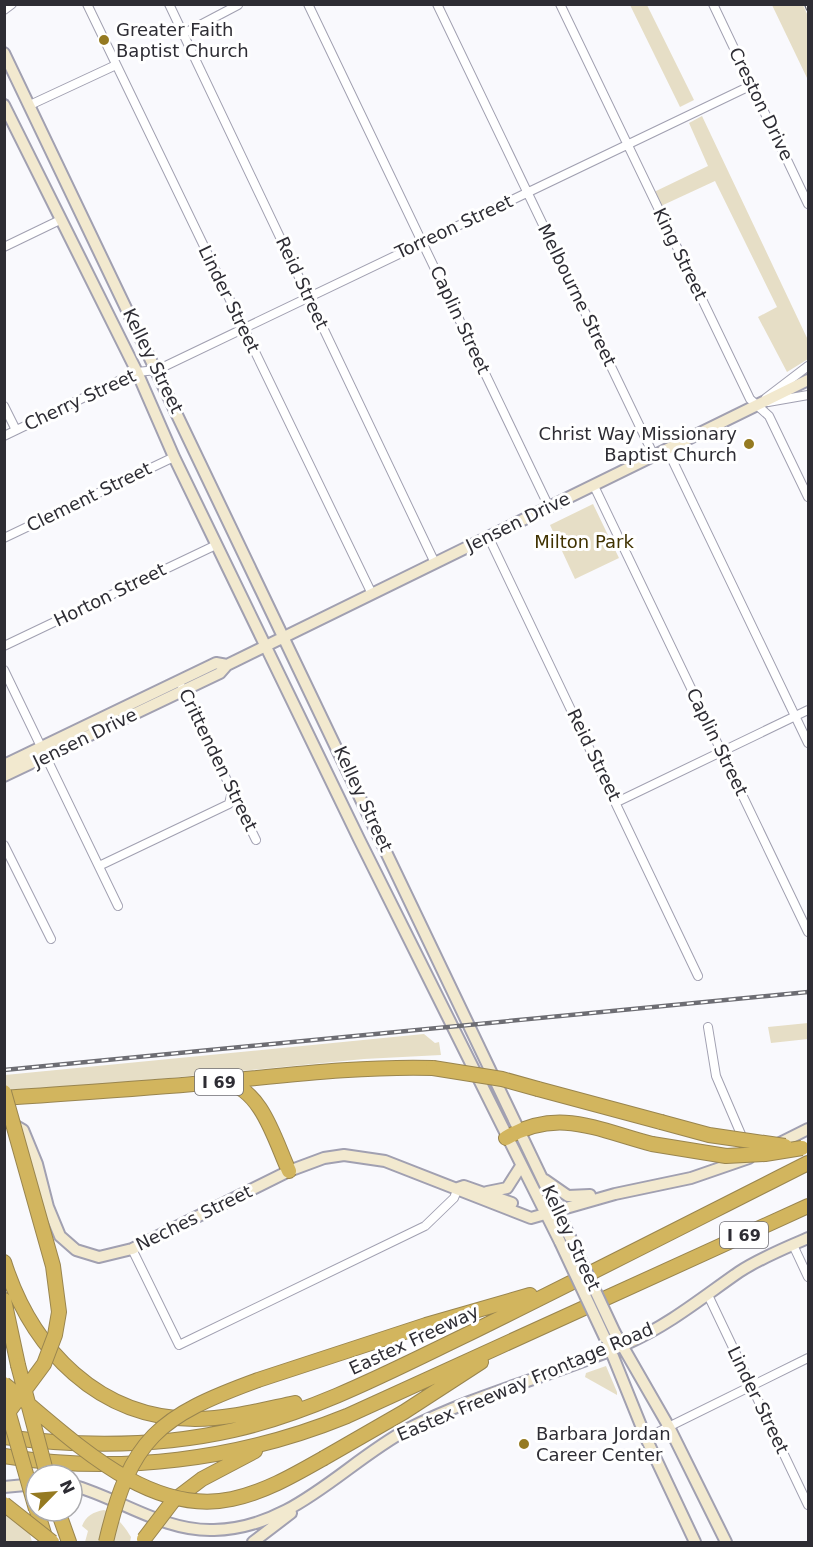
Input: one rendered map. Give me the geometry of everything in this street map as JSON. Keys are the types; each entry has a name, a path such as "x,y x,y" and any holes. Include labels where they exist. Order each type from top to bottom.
{"highway":[{"name":"I 69","path":"4,1098 357,1068 433,1068 502,1079 709,1136 806,1148"},
{"path":"220,1081 242,1088 250,1095 289,1171"},
{"path":"4,1092 53,1266 59,1312 48,1358 4,1418"},
{"path":"506,1138 519,1130 542,1122 572,1121 652,1144 726,1156 765,1154 806,1148"},
{"name":"Eastex Freeway","path":"4,1437 82,1444 171,1441 252,1425 347,1391 428,1354 808,1163"},
{"name":"I 69","path":"4,1456 62,1462 146,1462 191,1458 279,1440 347,1416 808,1206"},
{"path":"4,1262 22,1307 53,1354 86,1385 123,1406 166,1417 212,1418 347,1391"},
{"path":"106,1542 123,1481 149,1441 172,1419 192,1407 258,1380 426,1325 514,1302 608,1264"},
{"path":"4,1300 18,1365 44,1463"},
{"path":"4,1384 117,1472 146,1488 174,1498 210,1502 240,1497 271,1486 324,1458 404,1412 525,1333"},
{"path":"4,1397 24,1466"},
{"path":"143,1541 173,1501 202,1479 279,1440"},
{"path":"4,1504 52,1542"},
{"path":"41,1523 47,1542"},
{"path":"62,1523 69,1542"}],"main road":[{"name":"Kelley Street","path":"4,53 558,1210 610,1335 610,1349 646,1438 695,1542"},
{"name":"Kelley Street","path":"4,105 137,372 216,545 506,1138 610,1335 623,1345 669,1427 726,1542"},
{"name":"Jensen Drive","path":"4,776 43,752 181,686 220,673 226,665 808,380"},
{"name":"Jensen Drive","path":"4,765 43,752"},
{"name":"Neches Street","path":"4,1119 23,1130 37,1164 54,1225 66,1244 85,1254 99,1257 132,1249 289,1171 324,1158 344,1155 365,1156 458,1188 462,1193 531,1218 546,1214"},
{"path":"546,1214 615,1194 691,1178 752,1157 808,1129"},
{"path":"484,1192 507,1188 521,1166"},
{"path":"542,1178 568,1196 615,1194"},
{"name":"Neches Street","path":"458,1188 464,1186 546,1214"},
{"name":"Eastex Freeway Frontage Road","path":"84,1490 192,1530 232,1529 252,1524 306,1501 356,1461 412,1428 486,1396 537,1379 623,1345 666,1323 741,1271 808,1238"},
{"path":"4,1487 24,1485"},
{"path":"253,1542 306,1501"}],"street":[{"path":"4,10 12,4"},
{"name":"Linder Street","path":"87,4 372,594"},
{"name":"Reid Street","path":"169,4 435,562"},
{"name":"Caplin Street","path":"308,4 549,507"},
{"name":"Melbourne Street","path":"437,4 654,456"},
{"name":"King Street","path":"560,4 750,399 769,416 808,497"},
{"name":"Creston Drive","path":"713,4 808,204"},
{"path":"183,34 238,5"},
{"path":"30,105 116,65"},
{"name":"Torreon Street","path":"157,370 752,85"},
{"path":"4,247 60,220"},
{"path":"758,404 794,374 808,366"},
{"name":"Cherry Street","path":"4,436 137,372 157,370"},
{"path":"758,404 808,395"},
{"path":"4,406 16,430"},
{"path":"667,449 808,743"},
{"name":"Clement Street","path":"4,538 174,457"},
{"name":"Caplin Street","path":"594,486 808,932"},
{"name":"Reid Street","path":"488,536 617,802 698,976"},
{"name":"Horton Street","path":"4,646 216,545"},
{"path":"4,670 118,906"},
{"name":"Crittenden Street","path":"181,686 256,840"},
{"path":"617,802 808,710"},
{"path":"99,867 229,804 232,790"},
{"path":"4,845 51,939"},
{"path":"708,1027 712,1062 722,1094 752,1157"},
{"path":"132,1249 179,1345 425,1226 454,1198 458,1188"},
{"path":"793,1245 808,1277"},
{"name":"Linder Street","path":"708,1295 808,1504"},
{"path":"646,1438 808,1358"}],"green space":[{"path":"630,5 647,5 694,100 680,107"},
{"path":"772,5 803,5 808,16 808,80"},
{"path":"702,116 808,340 808,359 787,372 758,317 777,307 715,181 661,206 654,192 708,166 689,123"},
{"name":"Milton Park","path":"593,504 619,558 575,579 550,525"},
{"path":"808,1023 808,1039 771,1043 768,1027"},
{"path":"424,1034 435,1043 439,1042 441,1055 364,1059 5,1094 5,1075"},
{"path":"606,1366 617,1395 585,1377 586,1373"},
{"path":"104,1510 112,1514 131,1537 130,1542 85,1542 88,1531 82,1526 90,1515"},
{"path":"11,1514 29,1530 32,1542 5,1542 4,1517"}],"railway":[{"path":"806,4 808,9"},
{"path":"4,1070 808,992"}],"place":[{"name":"Greater Faith Baptist Church","path":"104,40"},
{"name":"Christ Way Missionary Baptist Church","path":"749,444"},
{"name":"Barbara Jordan Career Center","path":"524,1444"}]}
